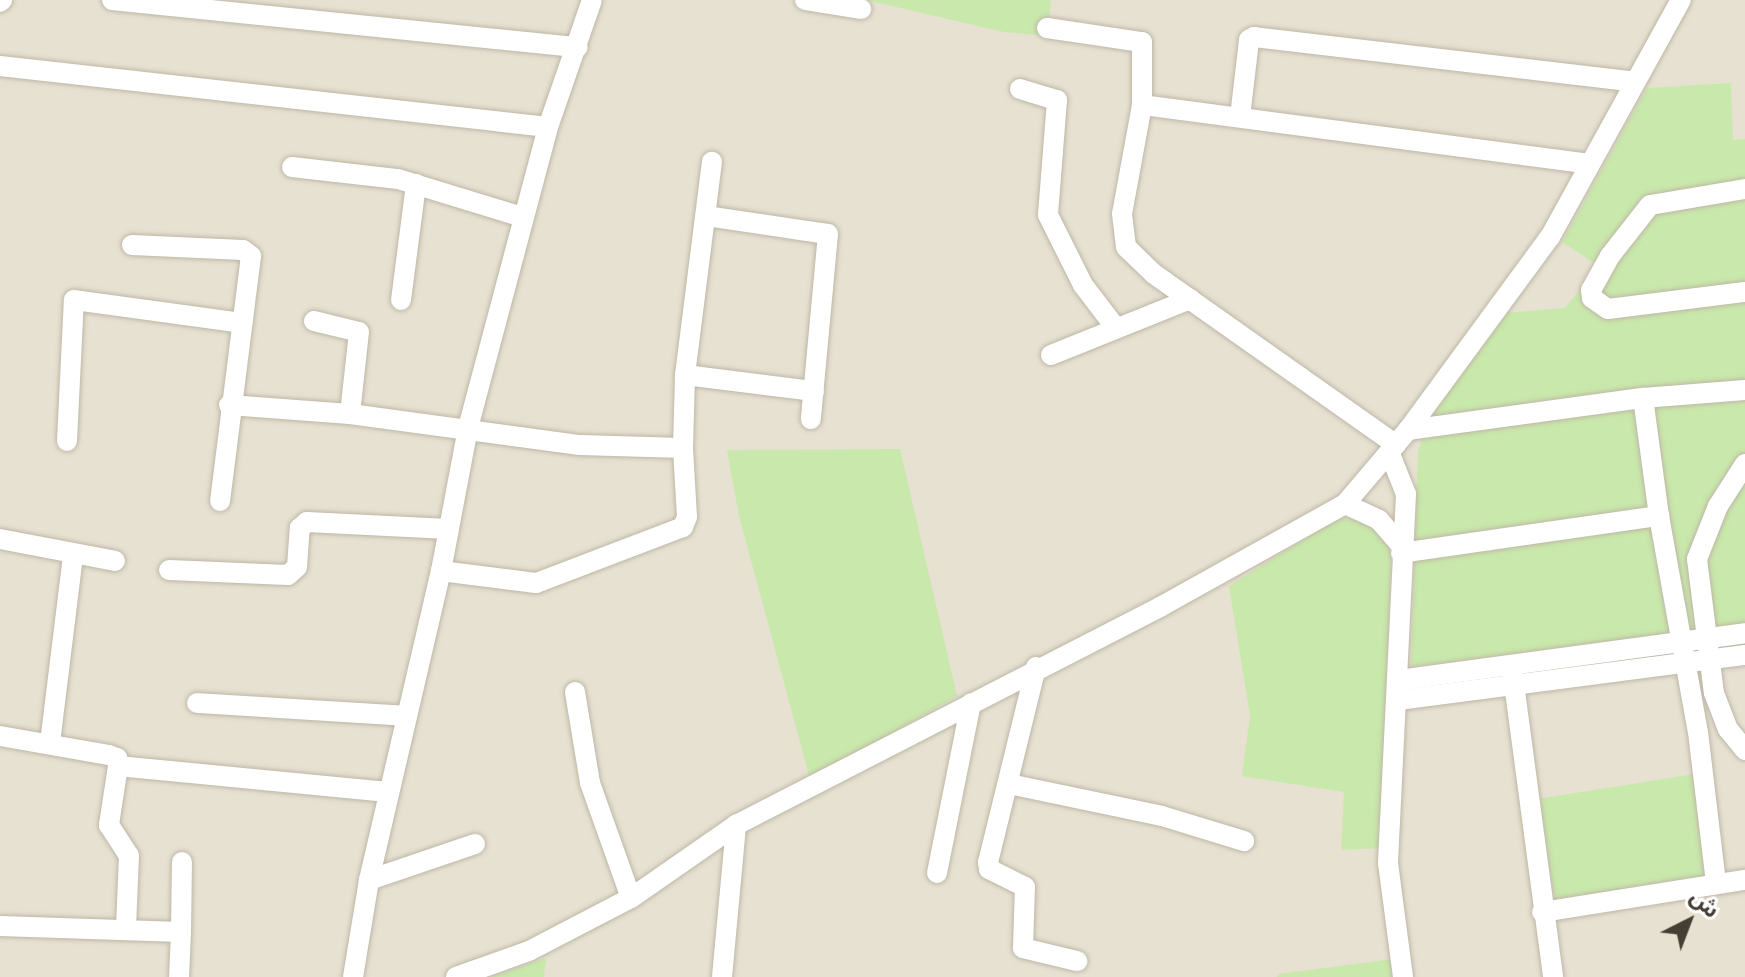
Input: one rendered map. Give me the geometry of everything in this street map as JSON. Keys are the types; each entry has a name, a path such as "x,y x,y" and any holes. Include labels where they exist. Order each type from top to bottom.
{"street":[{"path":"112,0 578,47"},
{"path":"353,977 369,880 441,571 468,428 548,127 592,0"},
{"path":"456,977 529,951 631,898 736,825 1036,667 1210,581 1345,504 1398,443 1550,237 1681,0"},
{"path":"811,1 861,9"},
{"path":"1047,28 1142,42 1142,105 1120,233 1139,261 1398,443 1643,398 1745,390"},
{"path":"1240,117 1249,40 1254,37 1635,82"},
{"path":"0,66 548,127"},
{"path":"1020,89 1057,100 1048,215 1083,285 1116,328"},
{"path":"1142,105 1589,164"},
{"path":"441,571 536,583 683,527 687,517 683,448 685,375 712,162"},
{"path":"292,167 416,184 522,217"},
{"path":"401,300 416,184"},
{"path":"1745,189 1650,205 1610,256 1591,290 1592,298 1608,309 1745,292"},
{"path":"707,216 828,234 811,419"},
{"path":"132,245 243,250 253,264 229,405 220,501"},
{"path":"1051,355 1190,299"},
{"path":"67,441 68,336 74,300 242,323"},
{"path":"314,321 359,332 350,414"},
{"path":"685,375 814,391"},
{"path":"1643,398 1679,643 1686,664 1698,732 1716,884"},
{"path":"229,405 350,414 580,445 683,448"},
{"path":"1398,443 1406,494 1401,549 1399,690 1388,863 1403,977"},
{"path":"1745,464 1718,506 1697,559 1706,650 1728,729 1745,750"},
{"path":"1345,504 1379,520 1401,549"},
{"path":"1401,549 1659,516"},
{"path":"169,570 288,575 297,567 300,528 307,522 448,529"},
{"path":"0,539 73,556 115,561"},
{"path":"50,743 73,556"},
{"path":"1666,562 1697,559"},
{"path":"1399,690 1513,677 1686,664 1706,650 1745,633"},
{"path":"1513,677 1679,643 1745,655"},
{"path":"1036,667 989,869 1025,887 1023,948 1077,961"},
{"path":"1513,677 1553,977"},
{"path":"575,692 590,783 631,898"},
{"path":"197,703 407,716"},
{"path":"937,873 971,703"},
{"path":"1698,732 1728,729"},
{"path":"0,736 113,756 118,766 109,825 129,856 126,928"},
{"path":"118,766 388,792"},
{"path":"1009,784 1162,816 1244,841"},
{"path":"722,977 736,825"},
{"path":"369,880 475,844"},
{"path":"179,977 182,862"},
{"path":"1542,912 1745,880"},
{"path":"0,926 181,932"}],"shaded area":[{"path":"0,0 1745,0 1745,977 0,977"}],"green space":[{"path":"866,0 1051,0 1047,36 1004,32"},
{"path":"1731,83 1733,140 1745,139 1745,624 1411,667 1418,452 1428,420 1507,313 1565,308 1599,266 1562,242 1647,88"},
{"path":"900,449 957,696 810,779 739,516 727,450"},
{"path":"1340,517 1375,524 1391,553 1383,848 1341,850 1344,792 1242,776 1250,716 1229,586"},
{"path":"1695,774 1711,877 1555,901 1539,799"},
{"path":"546,958 544,977 492,977"},
{"path":"1393,959 1396,977 1277,977 1278,974"}]}
